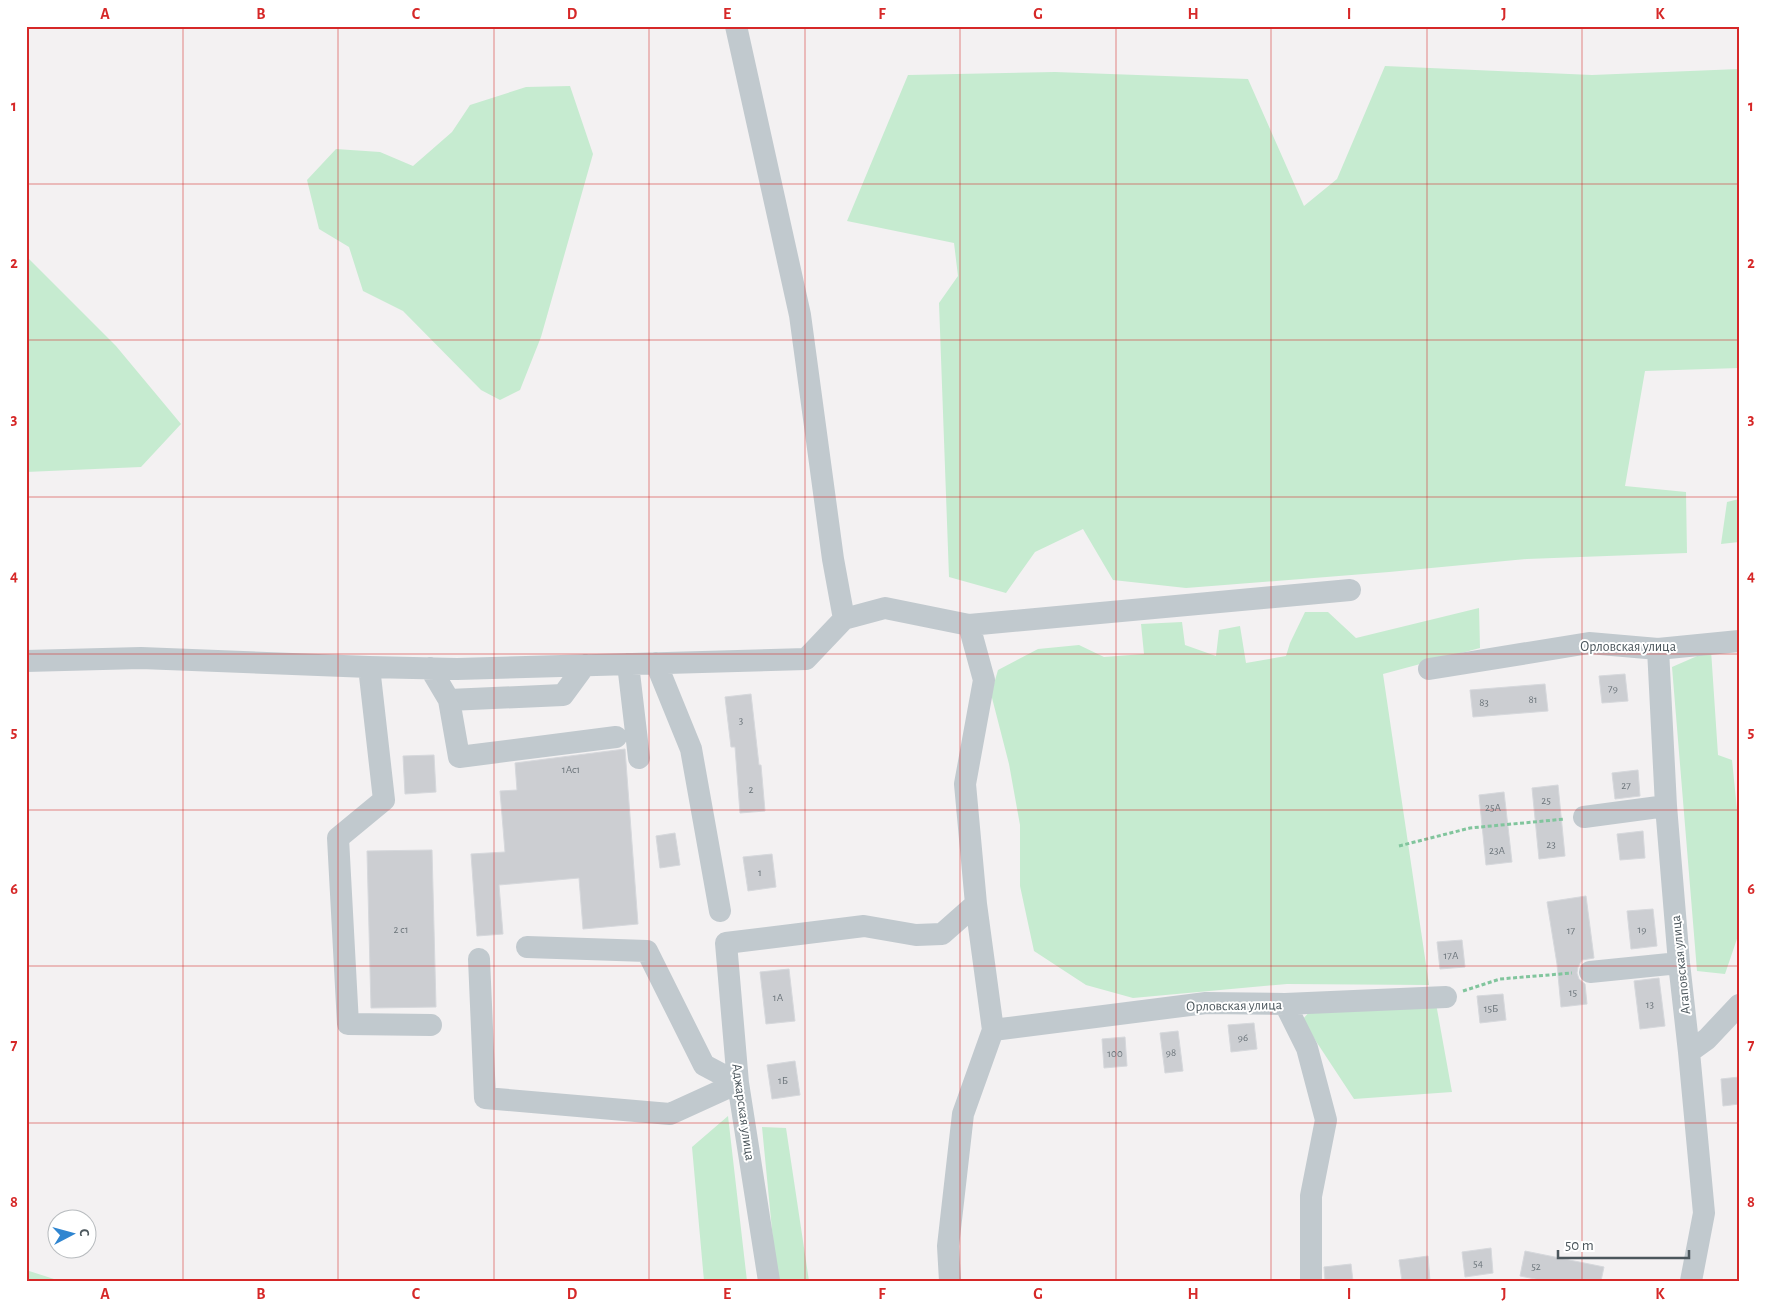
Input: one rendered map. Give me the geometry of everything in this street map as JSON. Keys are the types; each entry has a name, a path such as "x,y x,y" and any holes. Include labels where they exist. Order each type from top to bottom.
{"street":[{"path":"736,26 800,315 833,559 844,619"},
{"path":"26,661 141,658 430,668 806,659 844,619 885,608 969,625 1350,590"},
{"path":"950,1281 948,1246 963,1114 993,1030 976,904 965,784 984,680 969,625"},
{"name":"Орловская улица","path":"1429,669 1589,643 1658,648 1739,641"},
{"name":"Агаповская улица","path":"1658,648 1666,806 1679,962 1704,1213 1691,1281"},
{"path":"656,663 691,749 720,911"},
{"path":"628,664 640,758"},
{"path":"449,700 563,695 585,665"},
{"path":"369,667 384,800 338,838 348,1024 431,1025"},
{"path":"430,668 449,700 460,757 616,737"},
{"path":"1584,817 1666,806"},
{"name":"Аджарская улица","path":"769,1281 738,1083 726,942 864,926 916,936 942,934 976,904"},
{"path":"527,947 647,951 704,1065 738,1083"},
{"path":"479,959 485,1098 670,1114 738,1083"},
{"path":"1590,972 1679,962"},
{"name":"Орловская улица","path":"993,1030 1206,1003 1285,1004 1446,997"},
{"path":"1285,1004 1307,1048 1326,1120 1311,1196 1311,1281"},
{"path":"1689,1052 1708,1039 1739,1005"}],"path":[{"path":"1398,846 1470,828 1584,817"},
{"path":"1446,997 1500,979 1590,972"}],"green space":[{"path":"1385,66 1592,75 1739,69 1739,368 1645,371 1625,486 1686,492 1687,553 1527,559 1186,588 1113,580 1083,529 1035,552 1006,593 949,577 939,303 958,276 954,243 847,221 908,75 1055,72 1248,79 1304,206 1337,179"},
{"path":"570,86 593,154 541,337 520,390 500,400 481,390 403,311 363,291 349,247 319,229 307,180 336,149 380,152 413,166 452,132 470,105 526,87"},
{"path":"26,256 116,346 181,424 141,467 26,472"},
{"path":"1739,499 1739,542 1721,544 1727,502"},
{"path":"1479,608 1480,648 1383,674 1429,985 1287,984 1133,998 1086,985 1034,951 1020,886 1020,825 1009,764 991,694 998,670 1038,649 1079,645 1104,657 1144,654 1141,624 1182,622 1185,645 1216,656 1219,630 1240,626 1246,663 1286,656 1305,612 1328,612 1356,638"},
{"path":"1711,650 1718,755 1732,760 1739,829 1739,933 1725,974 1697,971 1672,667"},
{"path":"1435,998 1452,1092 1354,1099 1302,1020 1313,1008"},
{"path":"728,1116 747,1281 704,1281 692,1147"},
{"path":"762,1127 786,1128 809,1281 777,1281"},
{"path":"26,1270 54,1279 53,1281 26,1281"}],"building":[{"path":"1625,674 1628,701 1602,703 1599,676"},
{"path":"1545,684 1548,711 1473,717 1470,690"},
{"path":"751,694 765,811 740,813 735,747 731,747 725,697"},
{"path":"625,749 638,924 583,929 579,878 499,885 503,934 477,936 471,854 505,852 500,791 517,790 515,763"},
{"path":"434,755 436,792 405,794 403,756"},
{"path":"1638,770 1640,796 1615,799 1612,773"},
{"path":"1558,785 1565,856 1539,859 1532,788"},
{"path":"1504,792 1512,862 1486,865 1479,795"},
{"path":"1643,831 1645,858 1620,860 1617,834"},
{"path":"675,833 680,865 660,868 656,836"},
{"path":"432,850 436,1007 371,1008 367,851"},
{"path":"772,854 776,887 748,891 743,857"},
{"path":"1586,896 1594,958 1582,960 1577,973 1579,979 1585,984 1587,1004 1561,1007 1557,964 1547,902"},
{"path":"1653,909 1657,946 1631,949 1627,911"},
{"path":"1462,940 1465,967 1440,969 1437,942"},
{"path":"789,969 795,1021 766,1024 760,972"},
{"path":"1659,978 1665,1026 1640,1029 1634,981"},
{"path":"1503,994 1506,1020 1480,1023 1477,996"},
{"path":"1254,1023 1257,1049 1231,1052 1228,1025"},
{"path":"1178,1031 1183,1071 1165,1073 1160,1033"},
{"path":"1125,1037 1127,1066 1104,1068 1102,1039"},
{"path":"795,1061 800,1095 772,1099 767,1065"},
{"path":"1739,1077 1739,1104 1723,1106 1721,1079"},
{"path":"1491,1248 1493,1273 1465,1277 1462,1252"},
{"path":"1525,1251 1604,1267 1601,1281 1545,1281 1520,1276"},
{"path":"1428,1256 1430,1281 1402,1281 1399,1260"},
{"path":"1351,1264 1353,1281 1325,1281 1324,1267"}]}
